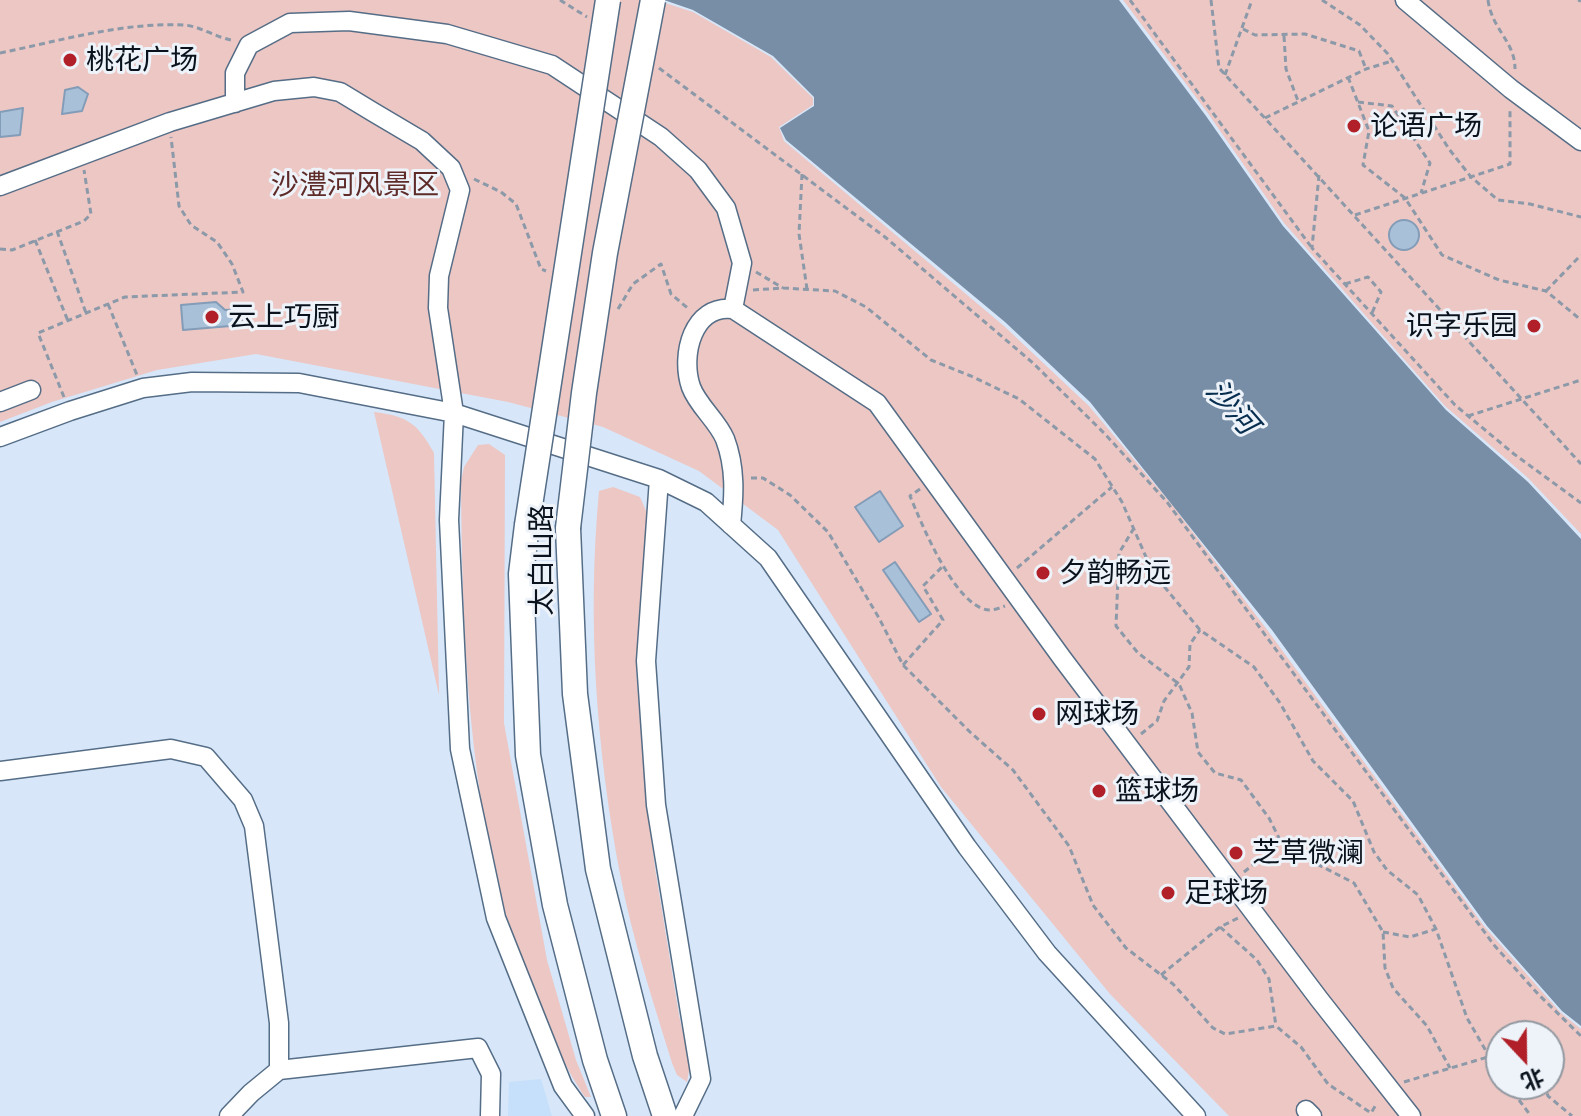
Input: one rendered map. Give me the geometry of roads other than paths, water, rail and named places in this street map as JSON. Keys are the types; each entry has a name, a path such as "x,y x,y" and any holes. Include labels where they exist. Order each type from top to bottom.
{"main road":[{"name":"太白山路","path":"608,0 521,574 528,755 555,905 595,1060 614,1116"},
{"name":"太白山路","path":"653,0 605,253 568,528 575,694 598,869 645,1056 665,1116"}],"street":[{"path":"1405,0 1511,89 1581,141"},
{"path":"235,103 235,73 249,45 290,23 349,21 447,34 552,65 661,137 698,170 726,208 742,263 735,300"},
{"path":"0,186 170,122 274,91 314,87 340,92 422,141 451,168 460,190 439,276 438,308 454,413 449,520 460,749 496,918 563,1086 585,1116"},
{"path":"731,525 735,480 724,438 691,387 687,360 694,329 709,312 735,300"},
{"path":"735,300 877,403 1128,745 1411,1116"},
{"path":"0,437 143,388 192,382 299,383 454,413 659,479 706,502 768,558 967,847 1047,953 1196,1116"},
{"path":"0,402 31,390"},
{"path":"659,479 646,661 656,805 701,1079 683,1116"},
{"path":"0,771 171,749 206,757 243,800 254,826 279,1023 279,1070"},
{"path":"229,1116 279,1070 478,1048 491,1074 490,1116"}],"water":[{"name":"沙河","path":"664,0 1119,0 1283,226 1446,410 1528,482 1581,539 1581,1026 1562,1011 1487,926 1272,630 1090,402 1005,322 786,140 780,128 814,106 814,97 773,56 693,10"}],"place":[{"name":"桃花广场","path":"70,60"},
{"name":"论语广场","path":"1354,126"},
{"name":"云上巧厨","path":"212,317"},
{"name":"识字乐园","path":"1534,326"},
{"name":"夕韵畅远","path":"1043,573"},
{"name":"网球场","path":"1039,714"},
{"name":"篮球场","path":"1099,791"},
{"name":"芝草微澜","path":"1236,853"},
{"name":"足球场","path":"1168,893"}],"park label":[{"name":"沙澧河风景区","path":"355,185"}]}
